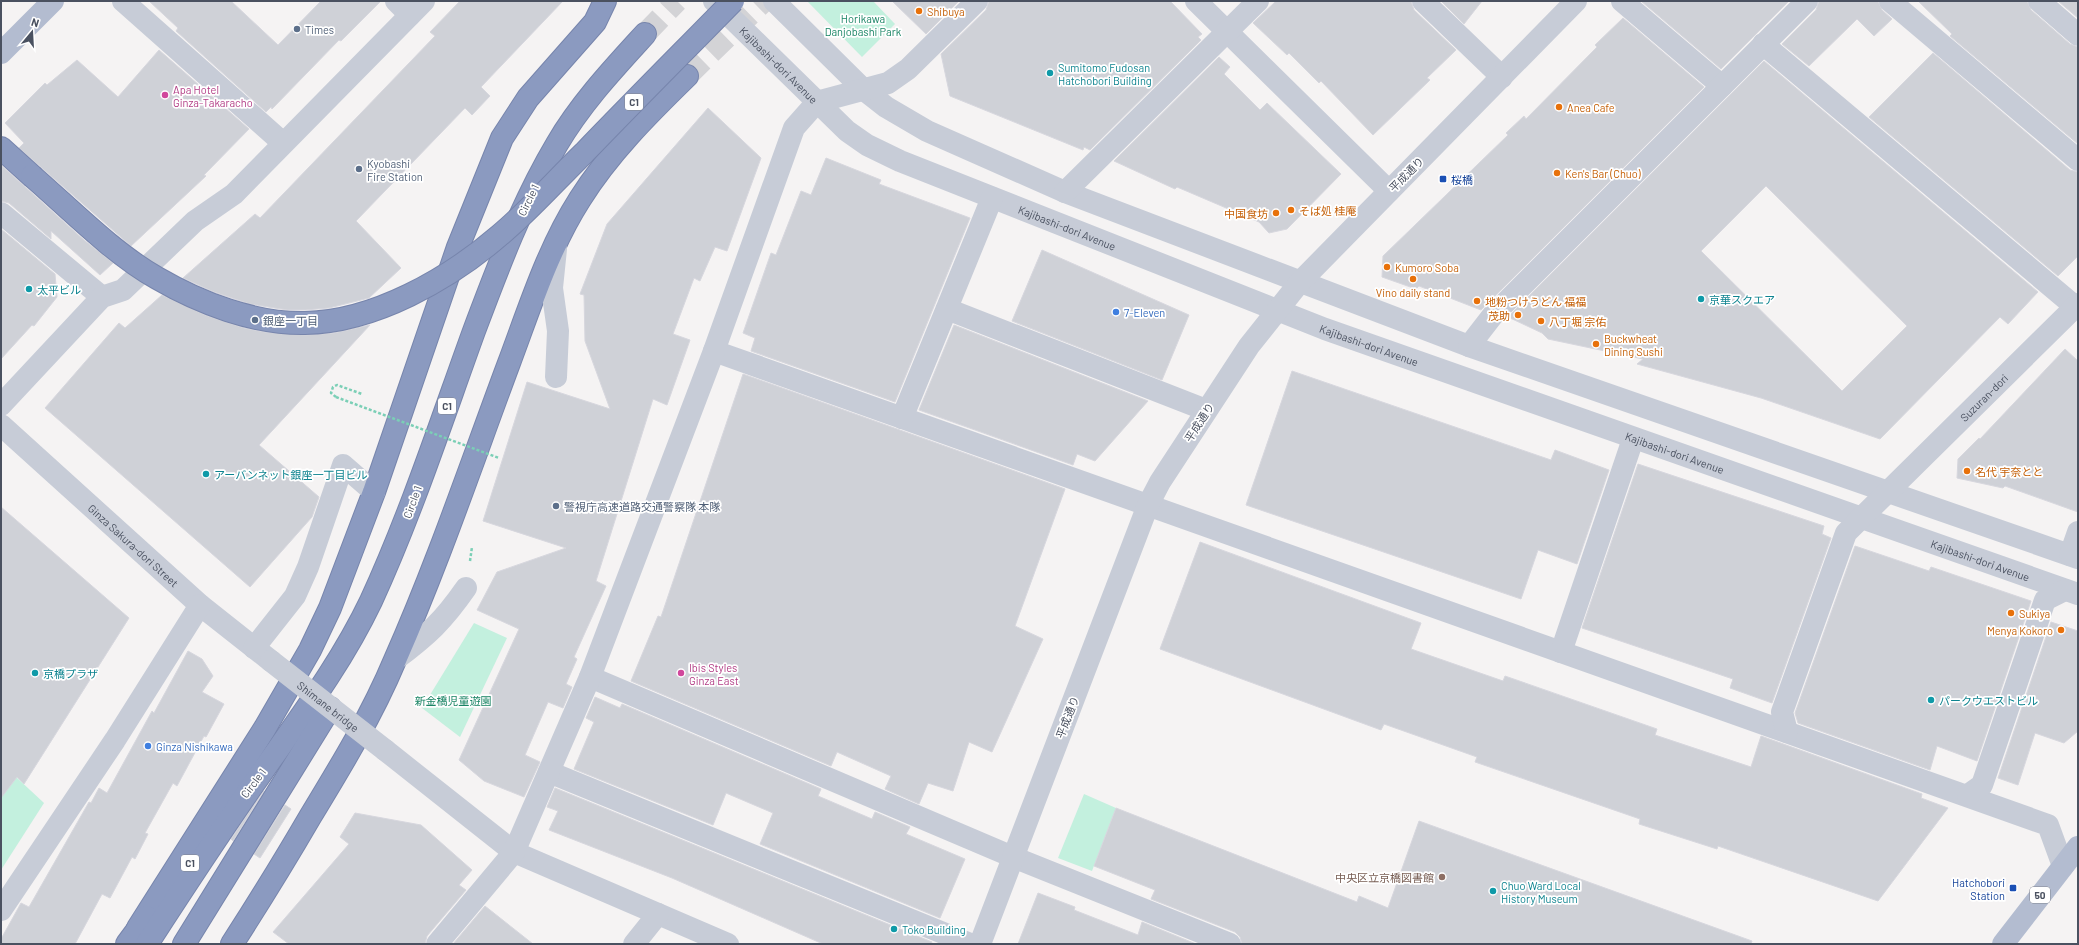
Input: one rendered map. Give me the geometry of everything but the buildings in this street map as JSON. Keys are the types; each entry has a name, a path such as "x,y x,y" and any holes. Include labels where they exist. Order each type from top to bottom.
{"highway":[{"path":"137,939 265,728 310,650 346,568 374,492 458,247 502,138 528,98 595,22 605,1"},
{"name":"C1","path":"8,153 32,176 131,260 156,278 203,301 249,316 286,322 324,322 387,305 413,294 443,278 496,239 734,1"},
{"name":"Circle 1","path":"137,939 307,710 340,656 369,604 397,543 495,274 512,232 535,184 557,143 576,115 616,66 645,34"},
{"path":"232,944 373,710 396,659 444,539 534,296 557,239 578,201 598,171 652,110 687,76"},
{"path":"184,944 330,708"}],"main road":[{"path":"1,53 54,1"},
{"name":"50","path":"2003,944 2078,847"}],"street":[{"path":"123,1 283,142"},
{"name":"Kajibashi-dori Avenue","path":"714,1 847,131 867,145 900,161 1276,311 1633,439 2072,592"},
{"path":"774,1 863,89 886,107 927,131 1065,192 1469,346 1889,491 2074,557 2078,532"},
{"path":"437,944 514,852 590,677 714,351 794,128 817,102 888,83 908,69 977,1"},
{"path":"1196,1 1389,191"},
{"path":"1065,192 1258,1"},
{"path":"1423,1 1502,77"},
{"name":"平成通り","path":"980,944 1148,505 1160,482 1249,346 1300,282 1576,1"},
{"path":"1622,1 1722,86"},
{"path":"1469,346 1493,314 1807,1"},
{"path":"1890,1 2078,160"},
{"path":"2039,1 2078,35"},
{"path":"1,405 102,297 124,290 195,222 234,194 410,6"},
{"path":"1763,44 2077,307"},
{"path":"902,418 992,198"},
{"path":"1,213 102,297"},
{"path":"556,377 558,331 552,288 557,239"},
{"name":"Suzuran-dori","path":"1787,732 1782,712 1846,533 2077,307"},
{"path":"947,309 1206,410"},
{"path":"714,351 2048,825 2063,866"},
{"name":"Ginza Sakura-dori Street","path":"1,425 200,605 271,661"},
{"path":"1561,652 1633,439"},
{"path":"254,648 295,596 308,567 343,465 374,492"},
{"path":"396,659 427,636 448,613 466,588"},
{"path":"1968,796 1982,785 2045,600 2072,592"},
{"path":"1,910 115,740 200,605"},
{"name":"Shimane bridge","path":"271,661 514,852 728,944"},
{"path":"590,677 1013,857 1230,944"},
{"path":"548,772 970,944"},
{"path":"634,944 658,914"}],"path":[{"path":"362,394 340,386 333,387 332,393 333,395 499,458"},
{"path":"466,588 473,544"}],"green space":[{"name":"Horikawa Danjobashi Park","path":"807,1 873,1 895,24 862,57"},
{"name":"新金橋児童遊園","path":"474,623 507,638 460,737 422,708"},
{"path":"1,763 44,803 1,870"},
{"path":"1084,794 1116,808 1092,871 1058,858"}],"tunnel":[{"path":"645,34 677,1"},
{"path":"687,76 764,1"}],"place":[{"name":"Shibuya","path":"919,11"},
{"name":"Times","path":"297,29"},
{"name":"Sumitomo Fudosan Hatchobori Building","path":"1050,73"},
{"name":"Apa Hotel Ginza-Takaracho","path":"165,95"},
{"name":"Anea Cafe","path":"1559,107"},
{"name":"Kyobashi Fire Station","path":"359,169"},
{"name":"Ken's Bar (Chuo)","path":"1557,173"},
{"name":"桜橋","path":"1443,179"},
{"name":"そば処 桂庵","path":"1291,210"},
{"name":"中国食坊","path":"1276,213"},
{"name":"Kumoro Soba","path":"1387,267"},
{"name":"Vino daily stand","path":"1413,279"},
{"name":"太平ビル","path":"29,289"},
{"name":"京華スクエア","path":"1701,299"},
{"name":"地粉つけうどん 福福","path":"1477,301"},
{"name":"7-Eleven","path":"1116,312"},
{"name":"茂助","path":"1518,315"},
{"name":"銀座一丁目","path":"255,320"},
{"name":"八丁堀 宗佑","path":"1541,321"},
{"name":"Buckwheat Dining Sushi","path":"1596,344"},
{"name":"名代 宇奈とと","path":"1967,471"},
{"name":"アーバンネット銀座一丁目ビル","path":"206,474"},
{"name":"警視庁高速道路交通警察隊 本隊","path":"556,506"},
{"name":"Sukiya","path":"2011,613"},
{"name":"Menya Kokoro","path":"2061,630"},
{"name":"京橋プラザ","path":"35,673"},
{"name":"Ibis Styles Ginza East","path":"681,673"},
{"name":"パークウエストビル","path":"1931,700"},
{"name":"Ginza Nishikawa","path":"148,746"},
{"name":"中央区立京橋図書館","path":"1442,877"},
{"name":"Hatchobori Station","path":"2013,888"},
{"name":"Chuo Ward Local History Museum","path":"1493,891"},
{"name":"Toko Building","path":"894,929"}]}
